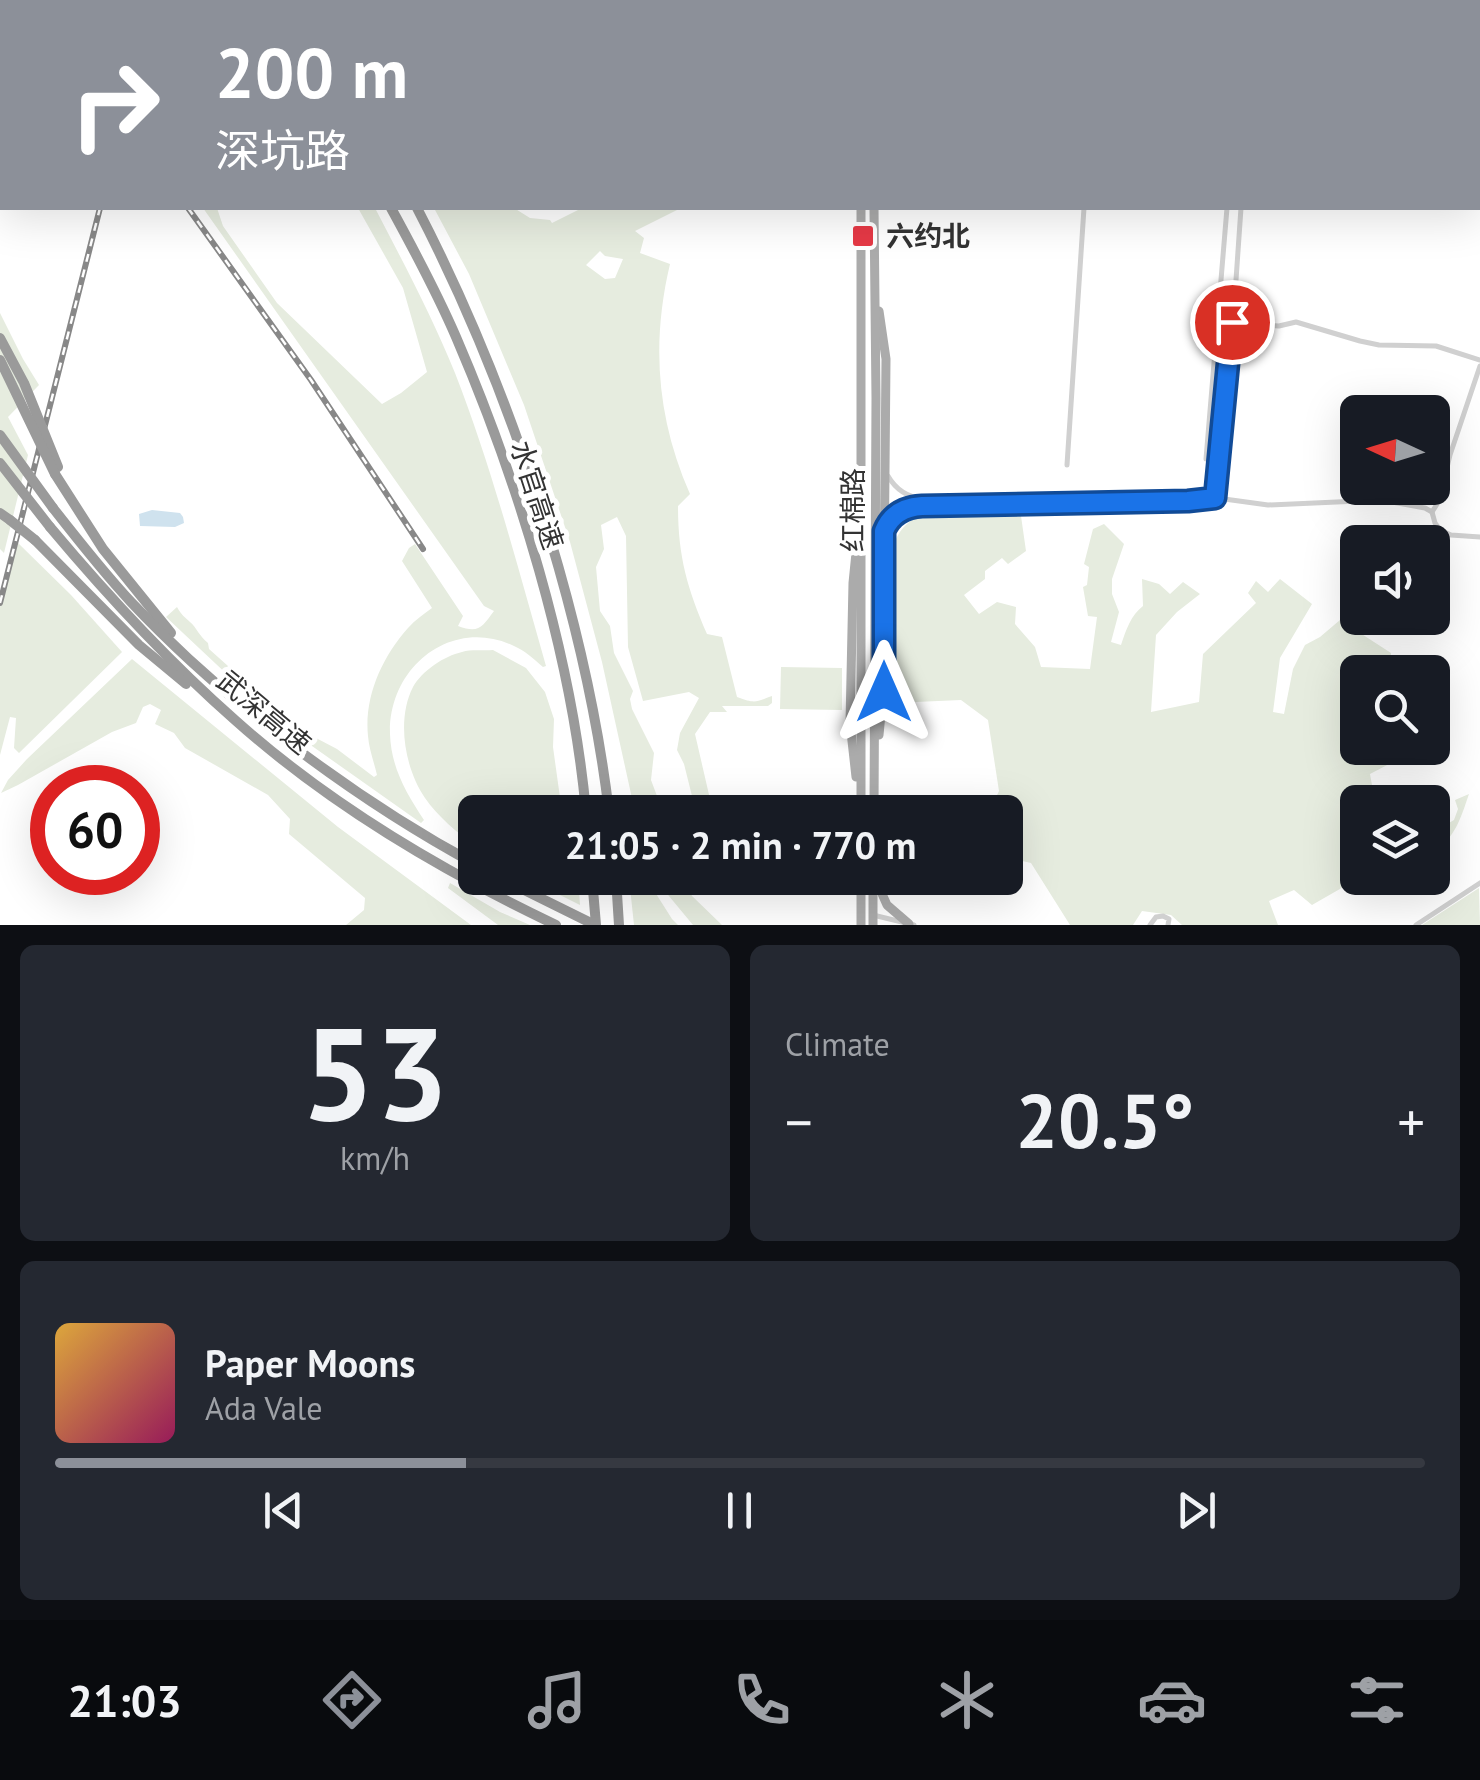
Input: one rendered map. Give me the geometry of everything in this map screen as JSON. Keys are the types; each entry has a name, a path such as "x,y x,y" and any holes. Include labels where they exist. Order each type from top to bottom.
{"highway":[{"name":"水官高速","path":"393,210 455,335 520,511 561,657 584,795"},
{"name":"水官高速","path":"418,210 474,325 529,470 568,598 595,717 606,795"},
{"path":"0,338 24,383 56,470"},
{"path":"0,360 75,505 103,549 192,661"},
{"name":"武深高速","path":"0,435 53,508 132,603 192,661 354,790 458,855"},
{"name":"武深高速","path":"0,463 50,527 171,660 238,723 368,822 465,879 556,925"},
{"path":"3,516 35,540 139,645 238,723"},
{"path":"534,895 595,925 593,895"},
{"path":"617,895 619,920"}],"main road":[{"name":"红棉路","path":"860,795 861,210"},
{"name":"红棉路","path":"874,210 874,795"},
{"path":"874,772 884,692 886,359 875,292"},
{"path":"860,895 860,921"},
{"path":"875,895 876,922"},
{"path":"881,895 911,924"}],"street":[{"path":"1067,465 1084,210"},
{"path":"1206,459 1228,210"},
{"path":"1215,498 1241,210"},
{"path":"1232,322 1279,326 1296,322 1360,342 1436,346 1480,363 1432,512 1434,524 1440,530 1480,537"},
{"path":"885,463 897,488 923,499 1188,494 1268,505 1381,500 1432,512"},
{"path":"884,531 897,513 914,506 1215,498"},
{"path":"1416,925 1480,884"},
{"path":"1150,925 1163,916 1169,919 1168,925"},
{"path":"860,921 911,924"}],"shaded area":[{"path":"204,210 218,210 223,226 277,303 382,404 427,372 403,288 359,210 376,210 455,373 504,518 546,666 518,648 494,639 471,637 430,652 413,668 392,709 390,734 396,769 424,820 421,823 312,746 249,695 166,617 177,607 209,649 247,683 316,738 374,777 377,775 369,746 368,721 372,692 399,639 432,608 402,561 409,548 415,544 463,616 458,626 479,628 494,611 484,606"},
{"path":"435,210 517,210 530,218 552,223 578,210 677,210 635,231 644,238 640,253 670,264 660,323 660,381 670,438 690,494 678,506 682,556 707,634 722,637 737,697 755,701 772,696 768,706 722,706 727,712 710,712 695,734 709,795 692,795 677,750 680,733 699,698 689,692 643,701 628,647 626,536 617,517 601,525 604,549 596,567 600,611 610,626 614,653 633,691 632,709 654,753 651,780 657,795 631,795 570,542 524,405 469,274","holes":["600,251 605,256 623,259 615,278 605,279 586,265"]},
{"path":"0,313 39,385 8,417 28,455 4,553 0,549"},
{"path":"921,515 1021,516 1026,551 1008,564 1002,558 985,571 985,579 964,595 979,614 997,602 1016,607 1015,624 1035,647 1041,667 1090,669 1097,617 1088,616 1083,587 1087,585 1089,567 1084,564 1093,529 1104,524 1124,544 1112,579 1112,594 1119,612 1111,642 1121,645 1132,618 1143,606 1142,579 1159,584 1170,594 1183,582 1200,594 1156,635 1151,712 1199,702 1203,654 1256,603 1248,593 1256,581 1268,592 1280,579 1312,604 1280,658 1273,712 1284,714 1293,669 1305,645 1340,620 1340,635 1363,635 1391,653 1340,655 1340,765 1387,765 1370,774 1372,785 1340,785 1340,889 1312,905 1294,890 1269,901 1278,925 1182,925 1171,915 1142,911 1133,925 1070,925 1031,863 1023,861 1023,795 997,795 988,720 961,700 893,703 895,541"},
{"path":"18,543 122,652 19,753 14,748 16,718 10,717 0,755 0,606"},
{"path":"493,650 526,668 545,692 554,719 553,747 560,795 458,795 458,832 436,812 418,786 408,759 404,729 408,700 422,675 448,657 466,651"},
{"path":"132,659 338,827 471,925 346,925 364,910 365,898 289,834 290,819 268,795 185,748 174,733 155,724 161,710 150,704 143,707 136,723 53,765 30,765 30,778 1,793 27,759"},
{"path":"781,667 842,668 842,710 780,709"},
{"path":"1469,794 1450,836 1450,822 1458,809 1455,800"},
{"path":"450,883 458,888 458,895 471,895 530,925 498,925 448,888"},
{"path":"1479,888 1480,925 1422,925"},
{"path":"560,895 579,895 580,905"},
{"path":"631,895 657,895 678,925 634,925"},
{"path":"668,895 692,895 722,925 693,925"}],"water":[{"path":"152,510 180,513 184,523 175,527 140,526 139,514"}],"railway":[{"path":"0,603 99,210"},
{"path":"189,210 311,380 423,549"}],"place":[{"name":"六约北","path":"863,236"}],"route":[{"path":"884,692 884,531 892,518 914,506 1215,498 1232,322"}]}
